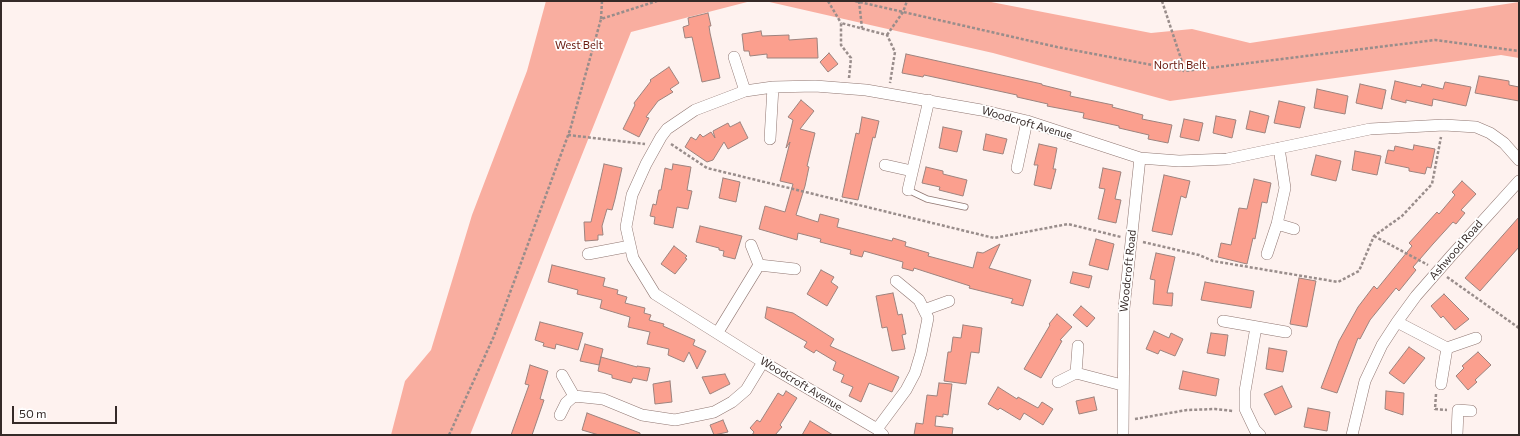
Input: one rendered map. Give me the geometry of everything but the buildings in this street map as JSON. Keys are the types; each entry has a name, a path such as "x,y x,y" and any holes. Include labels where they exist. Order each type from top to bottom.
{"street":[{"path":"734,57 745,91"},
{"name":"Woodcroft Avenue","path":"880,432 763,362 718,332 655,294 633,258 626,227 632,195 659,141 667,129 695,110 745,91 773,87 815,86 889,94 981,110 1028,121 1140,158 1178,161 1227,159 1370,129 1444,125 1476,127 1490,133 1504,143 1519,160"},
{"path":"770,139 773,87"},
{"path":"908,190 929,100"},
{"path":"1016,168 1028,121"},
{"path":"1267,254 1277,224 1284,188 1279,148"},
{"name":"Woodcroft Road","path":"1123,435 1122,385 1124,308 1140,158"},
{"path":"885,165 912,170"},
{"name":"Ashwood Road","path":"1352,435 1365,381 1382,346 1397,322 1438,271 1519,181"},
{"path":"1277,224 1294,229"},
{"path":"751,245 759,265"},
{"path":"588,254 630,246"},
{"path":"759,265 795,268"},
{"path":"718,332 759,265"},
{"path":"880,432 915,373 921,353 928,318 919,300 896,281"},
{"path":"924,310 949,301"},
{"path":"1223,321 1286,332"},
{"path":"1397,322 1446,348 1476,338"},
{"path":"1256,326 1245,390 1245,409 1255,430 1260,435"},
{"path":"1076,373 1078,346"},
{"path":"1441,384 1446,348"},
{"path":"560,414 566,403 574,396 603,399 642,415 674,420 714,412 732,402 746,390 763,362"},
{"path":"1058,382 1076,373 1122,385"},
{"path":"562,375 574,396"},
{"path":"1457,435 1458,410 1471,411"}],"lane":[{"path":"908,190 927,200 965,207"}],"path":[{"path":"449,435 494,336 568,135 601,19 602,1"},
{"path":"601,19 657,1"},
{"path":"828,1 841,23 841,46 851,58 847,89"},
{"path":"855,1 1057,46 1185,71 1435,40 1519,51"},
{"path":"859,1 862,28"},
{"path":"887,35 903,12 908,1"},
{"path":"1162,1 1185,71"},
{"path":"841,23 887,35 895,52 889,94"},
{"path":"568,135 659,141 706,168 994,238 1068,224 1199,255 1213,261 1338,282 1359,271 1374,236 1402,216 1432,184 1444,125"},
{"path":"1374,236 1438,271 1519,328"},
{"path":"1441,384 1437,389 1435,409 1458,410"},
{"path":"1123,421 1187,410 1215,409 1234,411 1245,409"}],"green space":[{"name":"West Belt","path":"546,1 751,1 631,32 470,435 391,435 405,381 431,350 472,215 527,71"},
{"name":"North Belt","path":"765,1 986,1 1151,33 1192,29 1250,43 1519,2 1519,58 1501,55 1170,101 993,53"}]}
